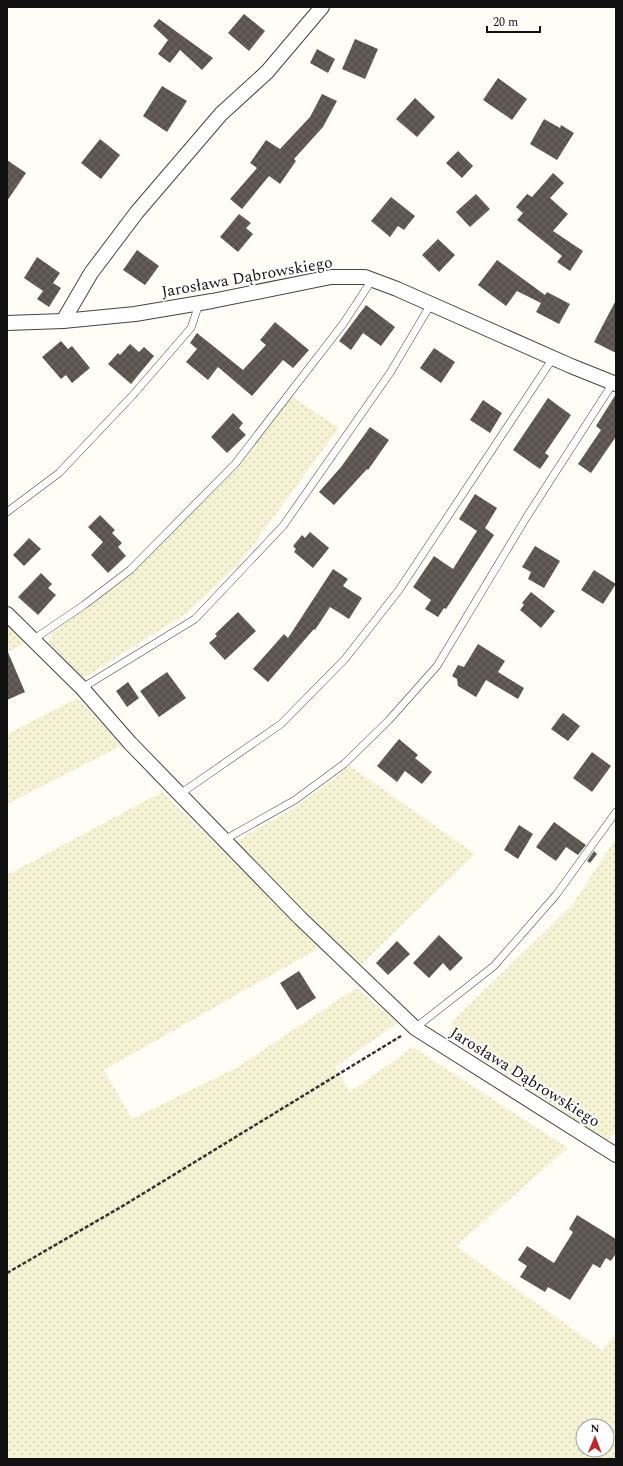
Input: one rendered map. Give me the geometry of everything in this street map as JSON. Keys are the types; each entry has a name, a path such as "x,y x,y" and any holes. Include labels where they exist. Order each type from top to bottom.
{"street":[{"path":"63,321 91,273 138,212 221,114 267,72 322,7"},
{"name":"Jarosława Dąbrowskiego","path":"7,324 63,321 135,314 198,304 331,277 365,277 398,289 553,358 614,383"},
{"name":"Jarosława Dąbrowskiego","path":"7,614 82,688 130,743 300,918 415,1028 616,1155"}],"lane":[{"path":"34,639 84,605 130,570 234,464 343,324 372,280"},
{"path":"7,512 59,474 132,396 190,328 198,304"},
{"path":"82,688 195,619 283,526 390,373 432,304"},
{"path":"180,794 280,724 345,659 399,590 553,358"},
{"path":"224,840 296,800 344,764 389,720 437,666 526,518 614,383"},
{"path":"415,1028 494,966 556,895 616,812"}],"path":[{"path":"7,1273 141,1195 415,1028"}],"shaded area":[{"path":"291,396 339,428 239,564 187,613 82,679 49,643 51,633 134,572 236,466"},
{"path":"7,624 30,641 7,652"},
{"path":"78,698 121,746 7,804 7,734"},
{"path":"350,766 475,854 359,967 236,841 299,805"},
{"path":"162,792 321,947 104,1070 132,1119 236,1068 356,988 398,1023 335,1067 350,1092 413,1047 568,1148 456,1246 602,1350 616,1333 616,1459 7,1459 7,875"},
{"path":"616,838 616,1131 608,1141 448,1037 454,1020 573,904"}],"building":[{"path":"244,14 265,31 249,51 228,33"},
{"path":"159,19 213,58 202,70 180,50 170,63 158,54 168,40 153,26"},
{"path":"355,39 378,49 365,79 342,69"},
{"path":"317,49 335,59 328,73 310,63"},
{"path":"498,78 527,99 512,120 483,100"},
{"path":"162,86 187,101 167,132 143,116"},
{"path":"322,94 337,101 323,127 294,159 296,161 280,184 269,176 242,209 230,199 257,168 250,163 266,140 280,149 310,117"},
{"path":"415,98 435,117 417,137 396,119"},
{"path":"544,119 560,128 561,125 574,133 557,160 530,144"},
{"path":"100,139 120,155 101,179 81,163"},
{"path":"458,151 473,166 462,178 446,163"},
{"path":"7,160 26,173 7,201"},
{"path":"553,173 564,183 550,198 568,214 553,231 583,251 570,271 557,262 562,256 517,220 523,213 516,207 527,194 532,197"},
{"path":"476,194 490,209 470,227 456,212"},
{"path":"391,197 415,216 404,230 398,226 390,237 371,221"},
{"path":"239,214 251,223 246,228 253,234 238,252 220,237"},
{"path":"438,239 455,255 439,272 422,255"},
{"path":"137,250 159,266 145,285 123,270"},
{"path":"37,257 60,273 53,283 61,288 49,307 37,299 43,291 24,278"},
{"path":"497,260 545,295 547,292 570,304 559,324 536,312 541,303 517,291 506,306 478,285"},
{"path":"616,300 616,353 594,342"},
{"path":"366,305 395,327 381,346 363,333 351,350 339,341"},
{"path":"275,322 309,350 293,368 283,360 252,396 218,367 208,380 186,362 197,349 190,343 197,333 243,370 266,345 260,340"},
{"path":"61,341 68,349 72,346 90,368 72,383 66,375 61,379 42,357"},
{"path":"130,344 139,352 144,347 154,356 131,384 108,364 118,353 120,355"},
{"path":"434,348 455,362 441,383 420,368"},
{"path":"616,394 616,439 615,438 591,473 578,464 601,430 596,426"},
{"path":"548,398 571,415 545,453 549,456 540,469 513,450"},
{"path":"483,400 502,413 490,433 470,420"},
{"path":"233,413 243,423 239,428 246,435 227,453 211,437"},
{"path":"370,427 389,440 368,470 367,469 334,505 319,492 341,467"},
{"path":"475,494 497,508 485,528 494,535 446,609 444,608 438,617 425,609 431,600 413,587 434,556 453,569 477,531 459,519"},
{"path":"100,515 115,530 112,533 122,543 118,547 126,556 108,573 91,555 103,542 88,527"},
{"path":"310,532 329,548 313,568 294,552 296,549 293,546 302,535 305,538"},
{"path":"29,538 41,549 24,566 13,555"},
{"path":"535,546 560,561 544,588 528,579 531,572 522,567"},
{"path":"333,569 348,579 343,586 362,598 349,619 330,607 315,630 314,629 268,682 253,669 284,634 288,638"},
{"path":"594,570 616,584 603,604 581,590"},
{"path":"41,573 52,584 48,588 56,595 38,615 18,597"},
{"path":"531,592 555,611 541,628 520,610 524,605 522,603"},
{"path":"238,612 256,631 225,660 209,643 217,636 215,634"},
{"path":"478,644 505,661 498,672 524,688 518,699 486,680 476,697 458,686 457,679 452,676 458,665 464,667"},
{"path":"7,650 25,692 7,700"},
{"path":"167,672 186,698 159,717 140,691"},
{"path":"128,682 139,698 127,707 116,691"},
{"path":"563,713 580,726 568,741 551,729"},
{"path":"399,739 418,755 415,758 432,772 422,784 405,771 397,782 377,766"},
{"path":"592,752 611,766 592,792 573,778"},
{"path":"554,822 586,845 578,855 566,847 556,861 536,847"},
{"path":"519,825 533,834 518,859 504,850"},
{"path":"594,851 597,854 590,863 587,861"},
{"path":"439,935 463,958 450,971 443,963 429,978 413,963"},
{"path":"397,941 410,954 388,975 376,963"},
{"path":"299,971 316,998 297,1010 280,983"},
{"path":"577,1215 616,1239 616,1253 611,1261 606,1258 600,1268 593,1264 570,1300 548,1287 545,1292 520,1277 527,1266 518,1260 527,1246 554,1263 573,1232 569,1229"}]}
